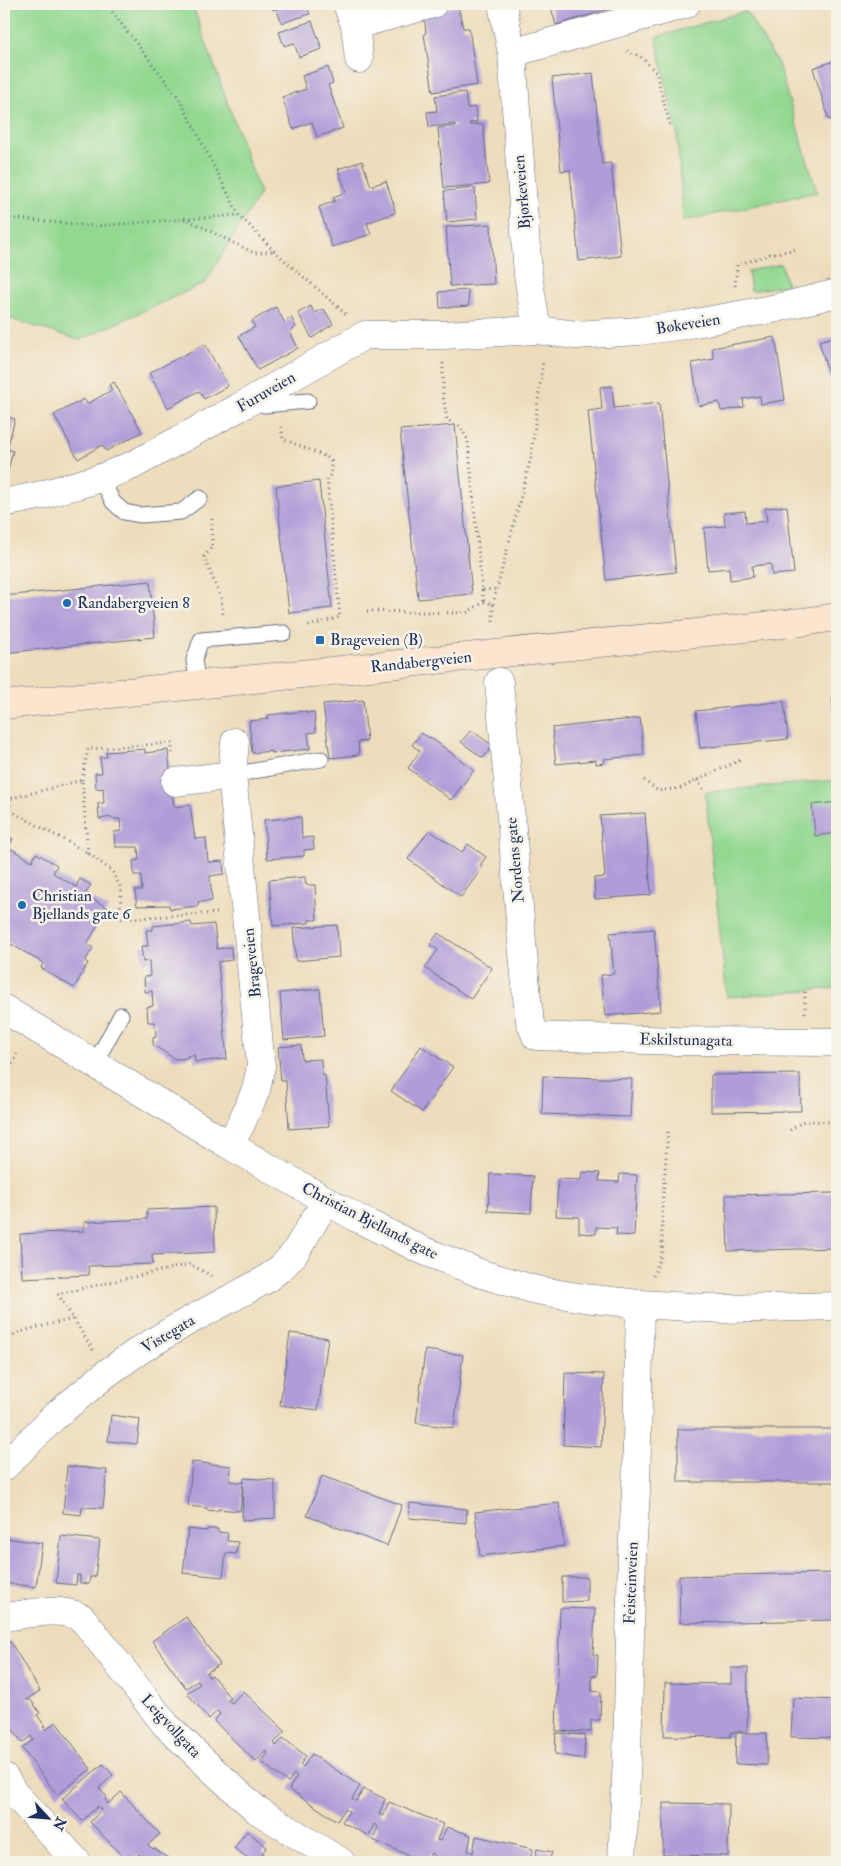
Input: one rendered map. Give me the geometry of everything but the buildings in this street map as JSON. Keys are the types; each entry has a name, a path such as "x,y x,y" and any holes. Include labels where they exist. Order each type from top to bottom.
{"main road":[{"name":"Randabergveien","path":"4,706 837,617"}],"street":[{"path":"359,58 351,14 433,4"},
{"name":"Bjørkeveien","path":"502,4 512,53 528,275 537,330"},
{"path":"512,53 686,4"},
{"name":"Bøkeveien","path":"537,330 576,335 639,331 734,316 837,293"},
{"name":"Furuveien","path":"4,503 42,496 101,478 155,454 365,335 443,335 537,330"},
{"name":"Nordens gate","path":"499,682 527,998 530,1022 536,1036"},
{"name":"Brageveien","path":"229,1145 240,1126 256,1090 261,1066 232,775 235,742"},
{"path":"174,782 232,775"},
{"name":"Christian Bjellands gate","path":"4,1009 229,1145 326,1200 386,1233 482,1274 536,1290 584,1298 640,1304 723,1309 837,1306"},
{"name":"Eskilstunagata","path":"536,1036 675,1041 837,1042"},
{"name":"Vistegata","path":"4,1467 54,1416 107,1373 183,1324 265,1280 282,1266 294,1254 326,1200"},
{"name":"Feisteinveien","path":"622,1862 627,1757 632,1554 636,1491 640,1304"},
{"name":"Leigvollgata","path":"4,1617 48,1611 73,1614 82,1618 166,1725 207,1765 258,1810 341,1862"},
{"path":"4,1777 14,1793 77,1862"}],"lane":[{"path":"267,391 264,405 308,401"},
{"path":"101,478 113,502 124,512 140,515 182,512 200,498"},
{"path":"198,685 194,660 201,640 284,633"},
{"path":"232,775 320,759"},
{"path":"95,1063 121,1015"}],"path":[{"path":"106,4 179,98 239,214 274,251 340,309 365,335"},
{"path":"622,50 640,56 656,72 670,126"},
{"path":"4,205 9,218 95,226 239,214"},
{"path":"184,218 254,253 274,251"},
{"path":"734,316 737,265 771,254 798,249"},
{"path":"493,628 493,604 531,457 543,354 537,330"},
{"path":"443,335 443,396 447,420 460,426 468,440 484,602"},
{"path":"283,438 327,457 331,461 331,474 327,480 340,617 284,633"},
{"path":"200,498 212,514 212,547 204,556 221,598 223,611"},
{"path":"482,590 498,589"},
{"path":"367,610 466,613 484,602 493,604"},
{"path":"644,780 658,790 681,788 740,760"},
{"path":"88,853 82,780 9,798 12,812 88,853 112,871 121,888 120,918 223,913"},
{"path":"697,780 705,792"},
{"path":"4,1082 21,1043"},
{"path":"790,1130 804,1121 837,1122"},
{"path":"640,1304 662,1254 662,1208 668,1132"},
{"path":"94,1352 58,1294 190,1264 216,1279"},
{"path":"4,1338 30,1329 73,1319"}],"green space":[{"path":"4,4 192,4 260,193 205,283 80,340 4,317"},
{"path":"746,11 778,64 817,192 683,221 677,133 656,37"},
{"path":"781,264 787,285 751,291 748,271"},
{"path":"837,780 837,988 727,997 705,792"}],"place":[{"name":"Randabergveien 8","path":"67,603"},
{"name":"Brageveien (B)","path":"320,640"},
{"name":"Christian Bjellands gate 6","path":"22,905"}]}
